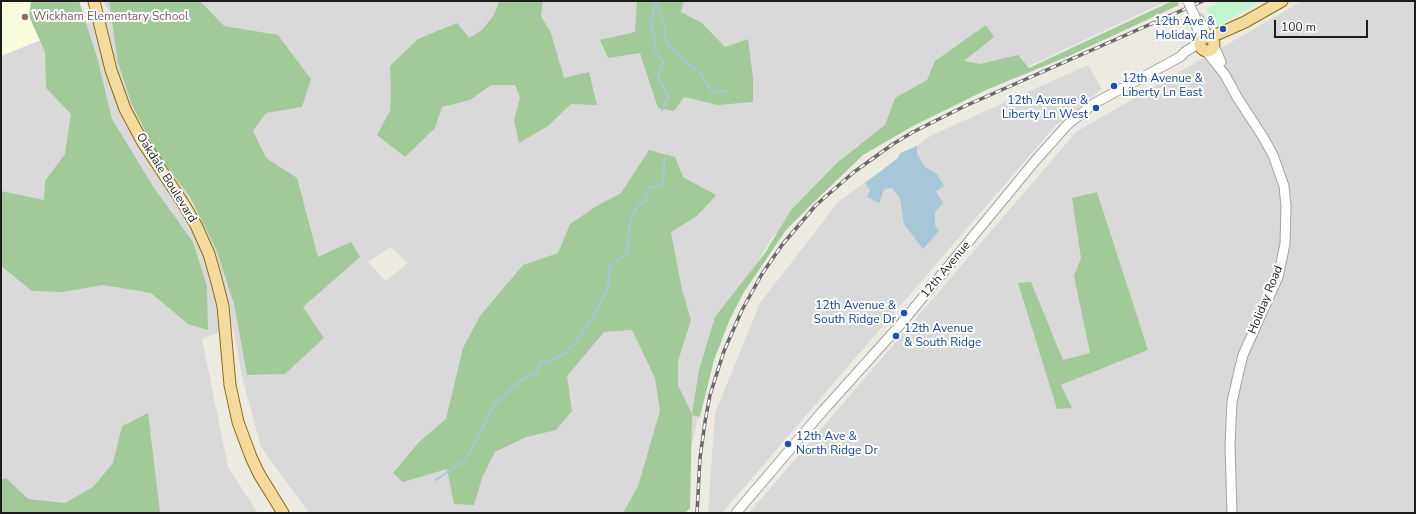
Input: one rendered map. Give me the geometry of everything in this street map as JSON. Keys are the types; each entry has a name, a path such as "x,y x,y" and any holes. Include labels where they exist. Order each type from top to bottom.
{"main road":[{"name":"Oakdale Boulevard","path":"94,1 110,70 125,109 146,147 196,225 216,275 223,306 230,385 238,422 248,452 259,474 284,513"},
{"name":"12th Avenue","path":"1207,44 1282,1"}],"street":[{"name":"Holiday Road","path":"1188,1 1196,19 1195,21 1198,31 1273,155 1284,186 1286,206 1286,228 1282,261 1273,289 1244,355 1232,402 1230,445 1232,513"},
{"name":"12th Avenue","path":"736,513 821,412 900,325 1063,130 1082,112 1098,101 1180,57 1185,52 1207,44"}],"shaded area":[{"name":"Wickham Elementary School","path":"1,1 41,1 55,34 1,56"},
{"path":"103,1 1167,1 855,148 772,238 721,322 690,452 680,513 309,513 261,447 242,377 233,327 202,339 228,467 258,513 1,513 1,56 55,34 111,15","holes":["390,247 408,263 386,281 368,262"]},
{"path":"1222,1 1262,1 1215,27 1206,9"},
{"path":"1302,1 1415,1 1415,513 749,513 1076,132"},
{"path":"1088,65 1102,89 1055,126 722,513 708,513 715,413 760,303 839,201 932,135"}],"green space":[{"path":"31,1 79,1 97,57 112,119 154,188 193,242 207,286 208,330 188,324 151,293 103,285 63,292 32,291 1,266 1,191 44,200 45,181 65,154 71,114 46,88 45,52 29,16"},
{"path":"109,1 200,1 224,26 278,35 311,79 302,107 266,113 253,131 266,158 297,178 318,257 351,242 360,257 303,307 324,338 285,374 247,375 234,304 216,249 190,197 156,152 132,105 118,63"},
{"path":"499,1 543,1 541,16 551,33 564,78 589,72 597,105 571,104 548,126 519,143 514,120 520,98 515,85 491,85 470,100 442,107 435,128 405,157 377,135 390,111 390,66 418,39 457,23 469,38 482,30 494,15"},
{"path":"637,1 684,1 681,12 702,23 725,47 748,39 753,78 753,102 718,105 684,97 674,111 658,108 640,53 608,58 600,40 635,32"},
{"path":"1172,1 1177,1 1179,5 1069,56 986,90 913,126 863,155 786,230 744,292 730,319 714,360 700,417 692,415 690,508 685,513 623,513 638,486 660,411 655,378 632,330 604,332 567,376 572,411 556,430 526,437 495,452 482,478 474,505 454,504 447,469 403,482 393,473 419,442 446,419 463,348 480,316 523,265 558,253 570,224 595,207 621,193 649,150 675,157 683,177 716,195 697,216 671,232 682,290 691,320 678,361 678,385 692,414 699,370 715,317 765,253 791,210 838,162 885,125 895,98 927,80 935,61 986,25 994,37 964,61 980,64 1018,55 1029,68"},
{"path":"1097,192 1148,350 1061,385 1072,408 1057,409 1018,283 1031,282 1063,360 1090,353 1074,276 1081,258 1072,198"},
{"path":"148,413 160,512 162,513 1,513 1,480 6,478 28,499 65,503 93,487 113,463 122,426"}],"water":[{"path":"917,146 917,154 925,167 937,174 944,186 936,191 943,203 935,212 935,226 939,231 923,249 904,224 900,198 892,188 884,189 879,203 867,197 870,190 865,183 898,158 900,153"}],"waterway":[{"path":"654,1 651,26 655,39 654,50 663,62 658,79 669,96 662,110"},
{"path":"656,1 665,26 665,37 669,46 700,73 712,92 726,91"},
{"path":"436,480 465,460 480,434 493,406 520,381 538,372 539,364 561,356 575,343 593,317 608,287 610,266 627,254 630,223 638,205 645,202 647,191 650,187 662,186 665,157"}],"railway":[{"path":"697,513 700,458 705,422 710,395 724,351 742,310 762,274 782,245 816,205 854,172 893,144 913,132 965,106 1203,1"}],"place":[{"name":"Wickham Elementary School","path":"25,17"},
{"name":"12th Ave & Holiday Rd","path":"1223,29"},
{"name":"12th Avenue & Liberty Ln East","path":"1114,86"},
{"name":"12th Avenue & Liberty Ln West","path":"1096,108"},
{"name":"12th Avenue & South Ridge Dr","path":"904,313"},
{"name":"12th Avenue & South Ridge","path":"896,336"},
{"name":"12th Ave & North Ridge Dr","path":"788,444"}]}
